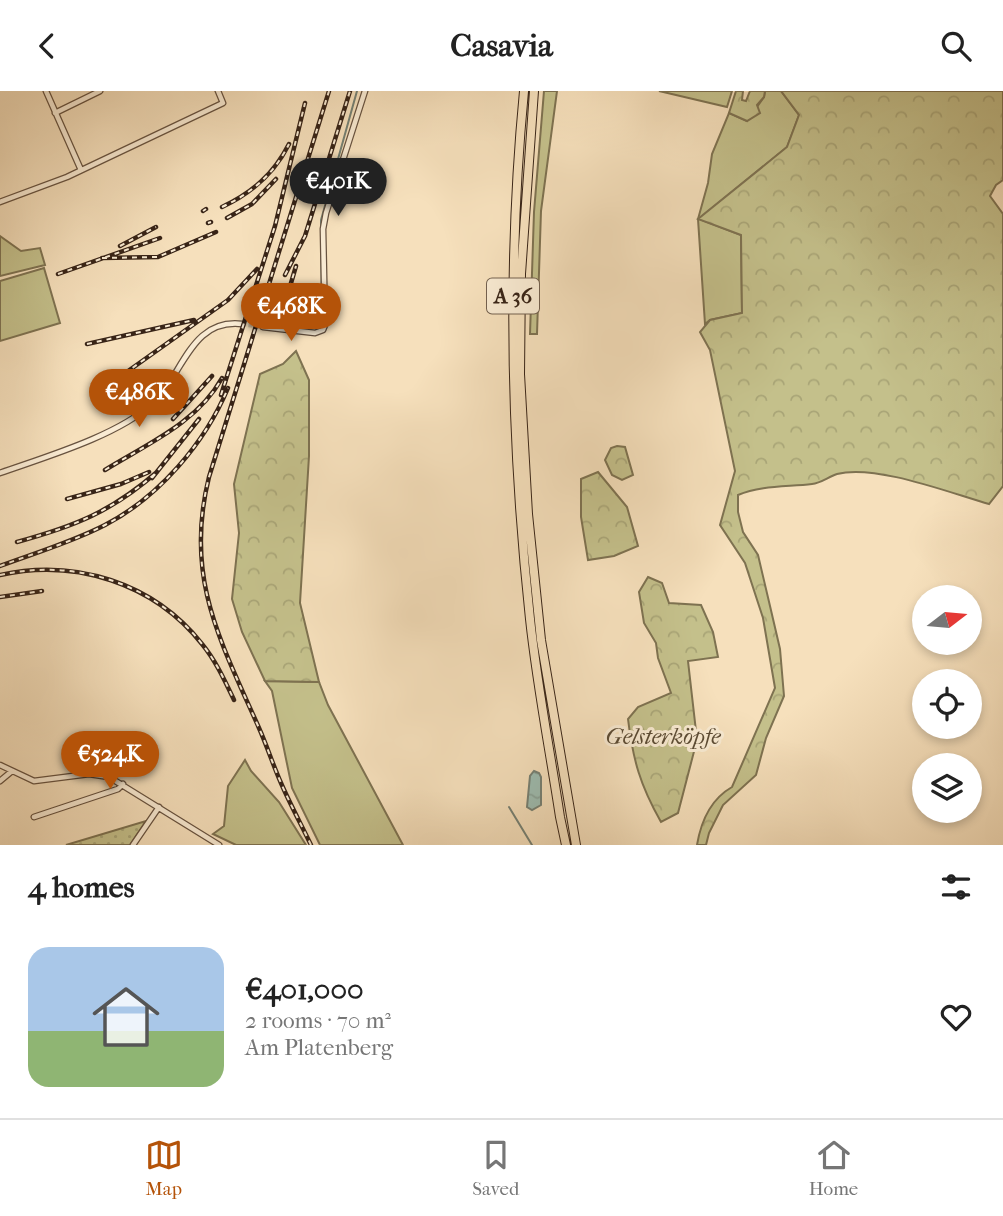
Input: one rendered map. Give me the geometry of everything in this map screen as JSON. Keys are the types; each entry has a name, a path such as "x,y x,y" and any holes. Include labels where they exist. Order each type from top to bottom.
{"highway":[{"name":"A 36","path":"524,91 516,176 513,303 513,375 519,499 530,621 566,845"},
{"name":"A 36","path":"534,91 527,170 520,374 528,514 541,640 576,845"}],"street":[{"path":"46,91 81,170"},
{"path":"55,113 100,91"},
{"path":"0,202 81,170 223,103 218,91"},
{"path":"263,327 319,333 323,330 326,320 323,229 365,91"},
{"path":"0,473 99,435 142,413 155,402 204,333 223,323 242,324"},
{"path":"0,765 26,779 42,781 109,776 219,845"},
{"path":"0,781 12,771"},
{"path":"34,817 118,789 123,784"},
{"path":"133,845 159,807"}],"green space":[{"path":"544,91 557,91 541,211 537,334 530,334 534,212"},
{"path":"659,91 732,91 727,107"},
{"path":"736,91 743,91 742,100 746,101 750,91 765,91 764,97 757,105 760,113 747,121 729,113"},
{"path":"765,91 781,91 799,115 787,147 699,219 741,235 742,313 710,320 705,324 698,219 708,183 712,154 729,113 747,121 764,97"},
{"path":"781,91 1003,91 1003,180 996,185 990,196 1003,214 1003,486 989,504 892,476 853,472 837,474 815,483 765,488 738,495 738,512 743,532 758,555 780,649 784,696 766,738 756,775 723,805 706,845 697,845 708,811 718,798 732,787 775,688 763,618 745,563 720,525 735,471 710,350 700,332 710,320 742,313 741,235 698,219 787,147 799,115"},
{"path":"0,236 21,251 40,248 45,265 0,276"},
{"path":"44,268 60,323 0,341 0,281"},
{"path":"296,351 309,380 309,456 300,603 319,682 265,681 242,632 232,599 239,533 234,484 260,374 283,364"},
{"path":"625,447 633,475 622,480 612,475 605,460 611,448"},
{"path":"598,472 627,507 638,546 614,556 588,560 581,517 581,479"},
{"name":"Gelsterköpfe","path":"648,577 662,583 669,603 701,605 713,632 718,657 688,661 697,740 678,813 661,822 638,772 628,719 638,707 671,693 658,658 656,643 644,623 639,592"},
{"path":"265,681 319,682 328,705 403,845 320,845 292,788 272,691"},
{"path":"245,760 251,771 279,802 306,845 236,845 213,834 224,826 228,786"},
{"path":"146,821 130,845 66,845"}],"water":[{"path":"534,771 541,777 541,805 532,810 527,807 530,776"}],"waterway":[{"path":"322,316 321,220 357,91"},
{"path":"509,807 532,845"}],"tunnel":[{"path":"242,324 263,327"}],"railway":[{"path":"311,845 281,783 219,636 210,607 201,546 202,513 209,477 329,91"},
{"path":"285,275 305,236 350,91"},
{"path":"221,395 275,226 305,103"},
{"path":"222,207 261,181 276,165 289,144"},
{"path":"227,218 252,204 276,179"},
{"path":"120,246 156,227"},
{"path":"102,258 158,257 216,232"},
{"path":"58,274 160,238"},
{"path":"284,307 296,266"},
{"path":"100,391 228,300 257,269"},
{"path":"87,344 194,320"},
{"path":"173,419 212,376"},
{"path":"105,470 185,420 212,394 222,378"},
{"path":"0,566 92,531 144,500 162,484 193,448 207,429 228,388"},
{"path":"152,478 199,419"},
{"path":"67,499 121,484 149,472"},
{"path":"17,542 92,516 124,498 157,472"},
{"path":"0,575 56,570 84,573 137,591 161,605 183,623 202,644 216,664 234,700"},
{"path":"0,597 42,591"}]}
